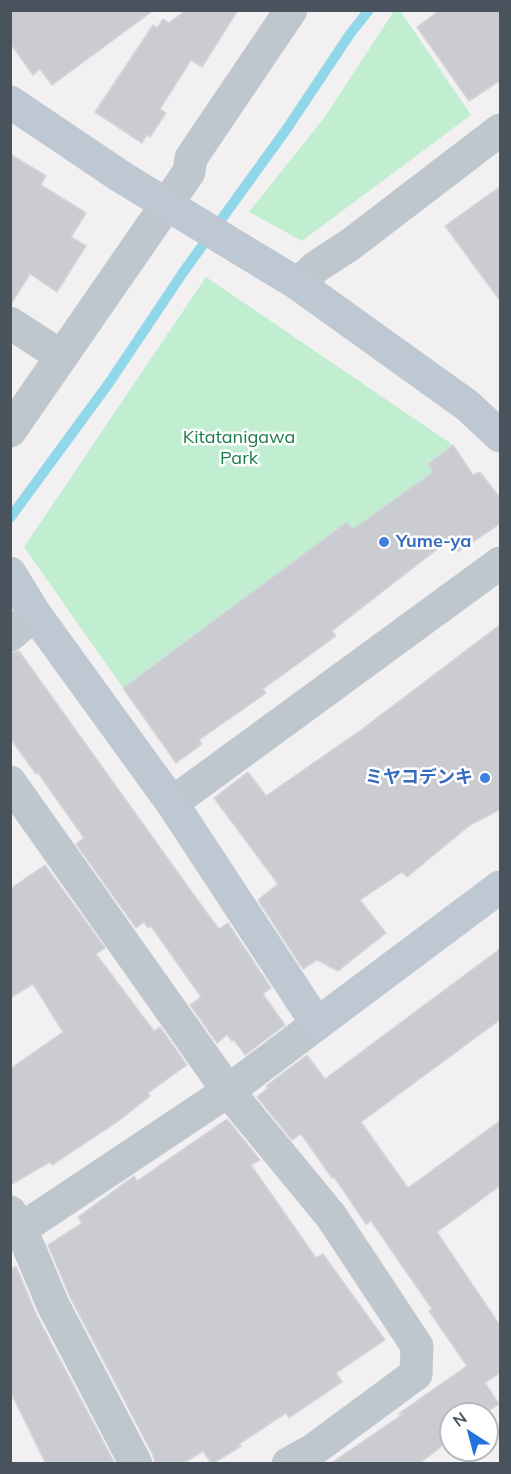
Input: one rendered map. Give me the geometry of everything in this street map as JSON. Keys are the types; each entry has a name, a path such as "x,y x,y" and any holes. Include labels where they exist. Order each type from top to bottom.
{"street":[{"path":"10,431 61,356 175,210 189,172 191,158 291,10"},
{"path":"10,102 123,178 223,241 298,284 468,406 501,436"},
{"path":"298,284 316,267 351,244 501,130"},
{"path":"10,323 61,356"},
{"path":"172,803 501,563"},
{"path":"10,573 35,614 172,803 317,1024"},
{"path":"10,635 35,614"},
{"path":"10,782 228,1091 331,1216 417,1346 416,1374 313,1450 288,1464"},
{"path":"136,1464 54,1305 16,1220 228,1091 501,887"}],"green space":[{"path":"394,11 403,11 401,12 471,115 302,241 249,212 324,118"},
{"name":"Kitatanigawa Park","path":"206,277 453,445 428,464 433,472 353,529 347,522 123,688 24,547"}],"building":[{"path":"154,10 52,85 40,69 33,75 10,43 10,11"},
{"path":"186,10 238,10 202,67 191,60 160,109 166,113 150,137 147,135 142,143 95,112 153,25 157,28 163,19 169,23"},
{"path":"440,10 501,10 501,80 469,101 417,27"},
{"path":"10,154 46,176 41,185 86,213 71,237 86,246 57,292 30,274 11,304"},
{"path":"501,186 501,302 445,226"},
{"path":"453,445 473,475 480,472 501,499 501,523 458,552 450,540 332,631 336,636 263,689 266,693 199,740 202,744 176,763 123,688 347,522 353,529 433,472 428,464"},
{"path":"501,624 501,809 470,825 407,877 402,872 360,900 386,933 338,971 317,960 303,969 258,900 278,884 214,798 248,772 266,796 361,730"},
{"path":"19,651 219,929 228,923 271,988 263,994 285,1025 245,1055 234,1040 232,1041 227,1035 217,1043 190,1005 201,997 151,926 148,928 144,922 136,928 76,844 84,838 10,738 10,653"},
{"path":"45,865 105,948 96,954 154,1031 160,1027 187,1065 148,1093 150,1096 117,1122 52,1165 50,1162 10,1185 10,1069 63,1032 33,984 10,998 10,889"},
{"path":"501,948 501,1019 361,1122 408,1188 501,1120 501,1185 437,1232 501,1327 501,1372 485,1383 498,1402 439,1402 439,1448 419,1464 330,1464 403,1414 398,1414 467,1366 429,1311 432,1309 371,1221 366,1224 301,1134 292,1140 257,1097 268,1088 266,1086 307,1055 325,1079"},
{"path":"227,1119 260,1160 251,1165 316,1258 323,1254 385,1340 336,1373 342,1382 289,1418 286,1413 212,1464 203,1451 182,1464 155,1464 153,1455 70,1297 48,1245 82,1223 78,1217 134,1176 137,1181"},
{"path":"16,1266 36,1314 115,1464 46,1464 10,1391 10,1270"}],"waterway":[{"path":"10,518 109,383 184,271 369,10"}],"place":[{"name":"Yume-ya","path":"384,542"},
{"name":"ミヤコデンキ","path":"485,778"}]}
